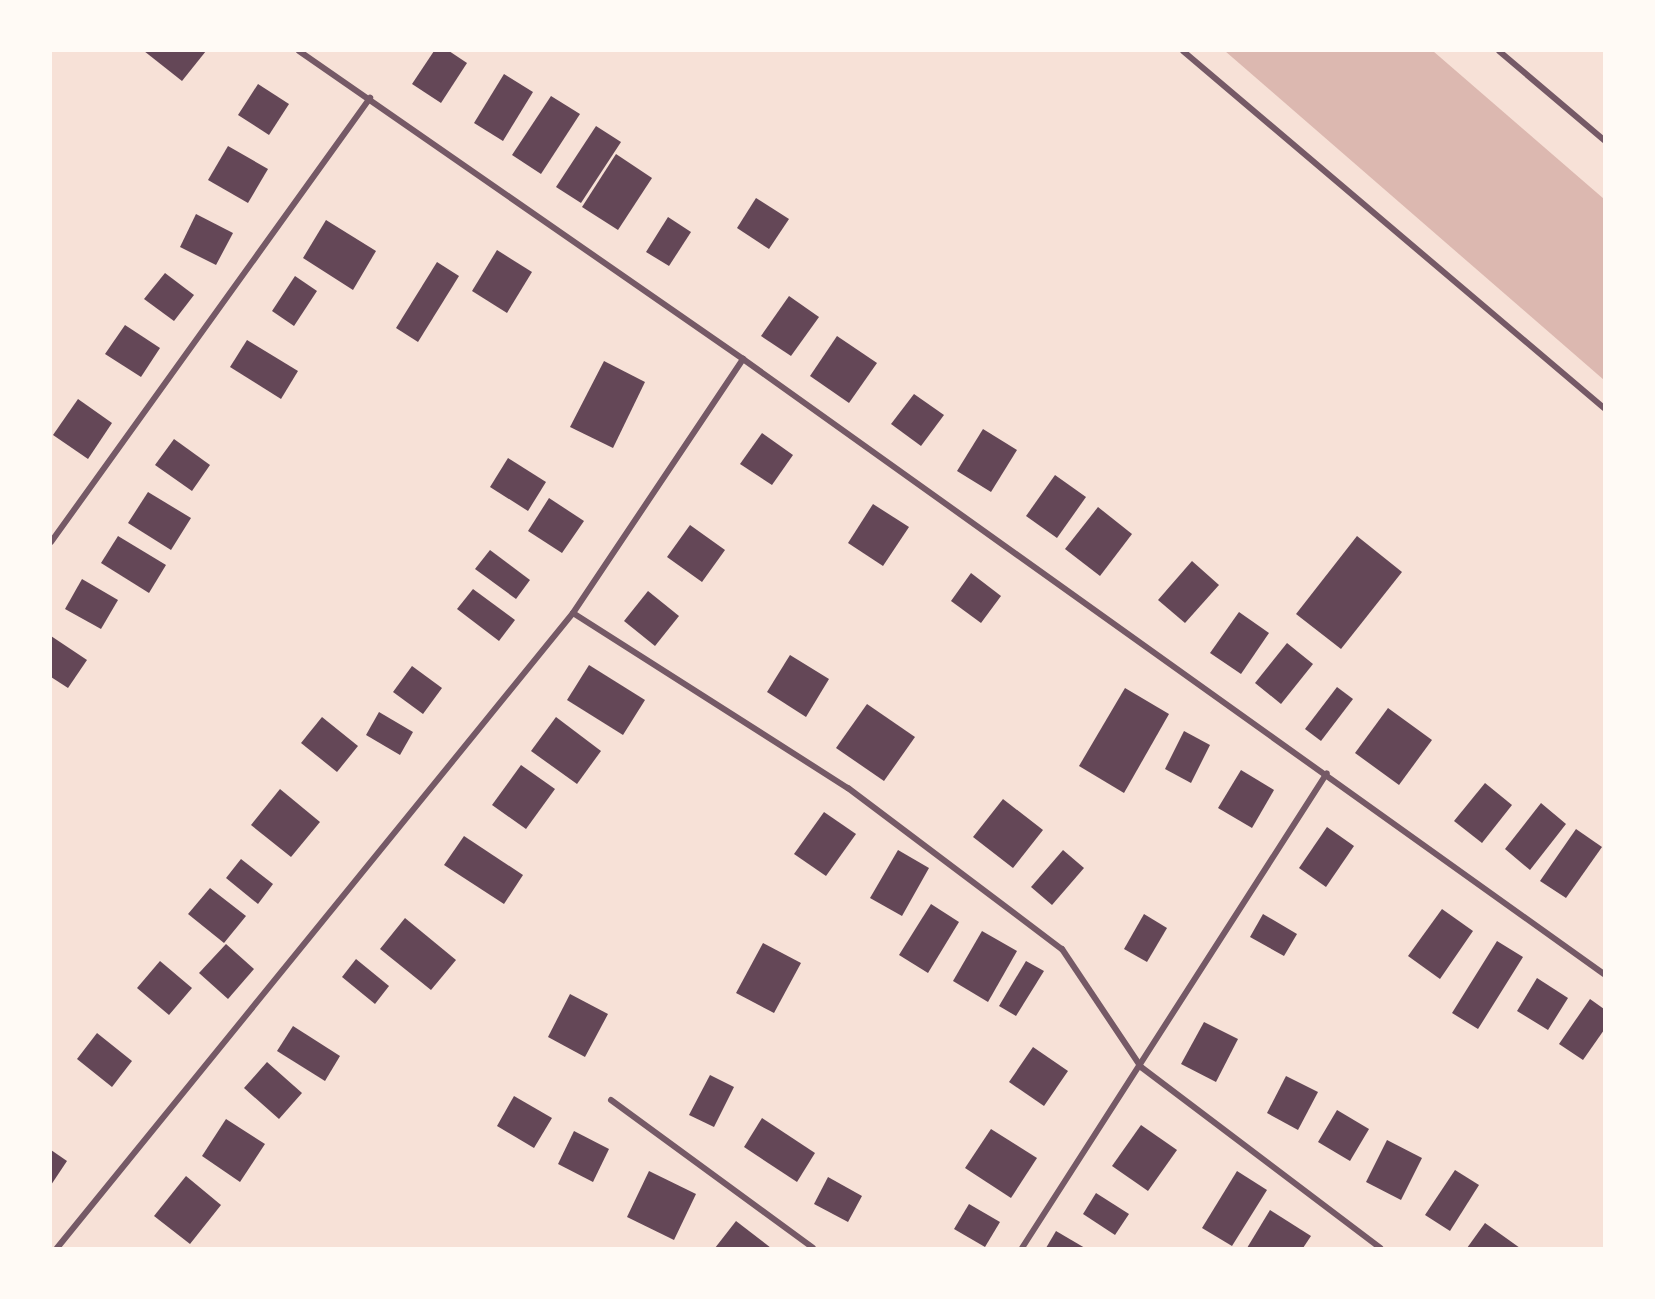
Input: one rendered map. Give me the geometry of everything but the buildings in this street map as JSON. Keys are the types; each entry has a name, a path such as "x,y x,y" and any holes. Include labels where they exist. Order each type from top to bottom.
{"street":[{"path":"299,51 370,98 743,359 1327,773 1604,974"},
{"path":"1183,51 1604,408"},
{"path":"1499,51 1604,140"},
{"path":"51,542 370,98"},
{"path":"57,1248 573,613 743,359"},
{"path":"573,613 848,788 1062,949 1141,1067 1380,1248"},
{"path":"1022,1248 1141,1067 1327,773"},
{"path":"611,1100 813,1248"}],"shaded area":[{"path":"1225,51 1433,51 1604,199 1604,380"}]}
